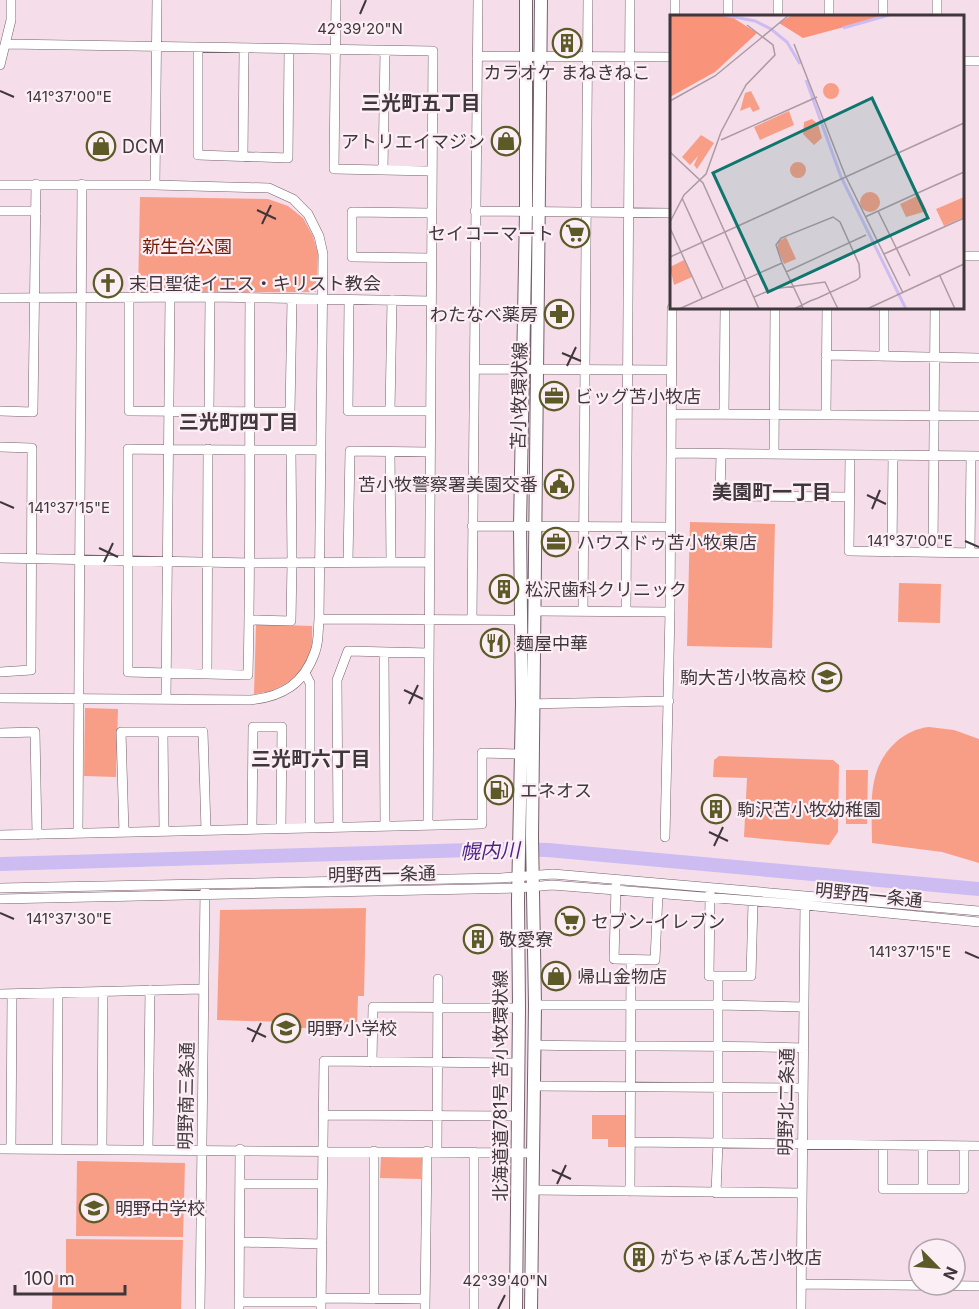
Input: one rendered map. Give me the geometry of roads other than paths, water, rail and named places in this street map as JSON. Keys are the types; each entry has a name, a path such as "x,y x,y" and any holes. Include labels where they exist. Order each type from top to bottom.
{"main road":[{"name":"苫小牧環状線","path":"518,876 521,754 534,611 537,369 526,0"},
{"name":"苫小牧環状線","path":"532,876 527,704 520,620 520,526 524,369 541,0"},
{"name":"北海道道781号 苫小牧環状線","path":"516,1309 518,876"},
{"name":"北海道道781号 苫小牧環状線","path":"531,1309 535,1005 532,876"}],"street":[{"path":"0,65 11,20 11,0"},
{"path":"154,185 157,0"},
{"path":"336,0 334,169 431,171"},
{"path":"472,619 478,0"},
{"path":"583,611 588,0"},
{"path":"626,611 630,0"},
{"path":"6,45 433,51 428,825"},
{"path":"198,48 198,155 288,158 289,49"},
{"path":"243,157 244,49"},
{"path":"383,170 385,51"},
{"path":"477,56 670,57"},
{"path":"0,411 33,412 36,184"},
{"path":"78,833 82,184"},
{"path":"0,185 82,184 269,188 293,199 308,214 319,236 323,254 319,619 316,651 305,674 271,698 250,700 0,698"},
{"path":"0,212 36,211"},
{"path":"475,211 670,213"},
{"path":"431,213 352,212 352,257 431,258"},
{"path":"0,298 210,297 431,301"},
{"path":"209,412 210,297"},
{"path":"166,699 170,298"},
{"path":"250,298 249,412 250,449 251,563 248,675 128,672 128,449 208,448 250,449 291,450 321,450"},
{"path":"129,299 129,411 209,412 290,412 292,299"},
{"path":"349,300 348,411 430,411"},
{"path":"390,411 392,300"},
{"path":"665,837 669,701 672,309"},
{"path":"724,414 725,309"},
{"path":"774,454 775,309"},
{"path":"826,415 827,309"},
{"path":"884,309 884,357"},
{"path":"933,552 935,309"},
{"path":"826,356 979,358"},
{"path":"475,369 671,370"},
{"path":"672,414 979,416"},
{"path":"0,447 32,448 33,560 31,670 0,672"},
{"path":"207,674 208,448"},
{"path":"249,620 291,621 291,450"},
{"path":"348,562 350,451 430,452"},
{"path":"390,452 391,562"},
{"path":"671,453 975,456 975,553 849,551 850,455"},
{"path":"721,454 720,496 849,497"},
{"path":"892,552 893,455"},
{"path":"472,526 670,526"},
{"path":"0,558 251,563 430,562"},
{"path":"534,611 670,612"},
{"path":"319,619 520,620"},
{"path":"338,827 338,680 348,651 429,653"},
{"path":"384,652 385,825"},
{"path":"305,674 310,683 310,827"},
{"path":"527,704 669,701"},
{"path":"252,829 253,727 282,727 281,828"},
{"path":"0,733 35,732 37,835"},
{"path":"124,832 121,732 203,732 206,830"},
{"path":"163,732 164,831"},
{"path":"0,835 482,824 482,753 521,754"},
{"name":"明野西一条通","path":"0,899 553,874 979,911"},
{"name":"明野西一条通","path":"532,876 552,885 979,922"},
{"path":"616,879 614,959 655,960 658,894"},
{"path":"710,887 709,976 751,976 753,902"},
{"name":"明野西一条通","path":"0,888 205,888"},
{"name":"明野南三条通","path":"200,1309 205,888"},
{"name":"明野北二条通","path":"801,1309 805,895"},
{"path":"630,1192 631,960"},
{"path":"716,1193 718,976"},
{"path":"437,1152 438,979"},
{"path":"0,994 203,989"},
{"path":"148,1149 150,990"},
{"path":"102,1149 103,992"},
{"path":"57,1149 58,993"},
{"path":"11,1149 12,994"},
{"path":"535,1005 804,1007"},
{"path":"372,1062 373,1007 519,1008"},
{"path":"534,1045 804,1048"},
{"path":"321,1303 324,1061 518,1063"},
{"path":"534,1086 803,1088"},
{"path":"322,1116 517,1116"},
{"path":"630,1142 979,1146"},
{"path":"883,1146 883,1189 964,1189 964,1146"},
{"path":"923,1146 923,1189"},
{"path":"0,1149 240,1149 533,1153"},
{"path":"240,1149 239,1306 374,1299 425,1304 427,1151"},
{"path":"374,1151 374,1299"},
{"path":"474,1152 474,1309"},
{"path":"240,1184 322,1184"},
{"path":"533,1190 802,1193"},
{"path":"240,1242 321,1244"},
{"path":"802,1284 979,1286"}],"waterway":[{"name":"幌内川","path":"0,864 504,849 548,850 979,889"}],"place":[{"name":"カラオケ まねきねこ","path":"567,43"},
{"name":"アトリエイマジン","path":"506,141"},
{"name":"DCM","path":"101,146"},
{"name":"セイコーマート","path":"575,233"},
{"name":"末日聖徒イエス・キリスト教会","path":"108,283"},
{"name":"わたなべ薬房","path":"559,314"},
{"name":"ビッグ苫小牧店","path":"554,396"},
{"name":"苫小牧警察署美園交番","path":"559,484"},
{"name":"ハウスドゥ苫小牧東店","path":"556,542"},
{"name":"松沢歯科クリニック","path":"504,589"},
{"name":"麺屋中華","path":"495,643"},
{"name":"駒大苫小牧高校","path":"827,677"},
{"name":"エネオス","path":"499,790"},
{"name":"駒沢苫小牧幼稚園","path":"716,809"},
{"name":"セブン-イレブン","path":"570,921"},
{"name":"敬愛寮","path":"478,939"},
{"name":"帰山金物店","path":"556,976"},
{"name":"明野小学校","path":"286,1028"},
{"name":"明野中学校","path":"94,1208"},
{"name":"がちゃぽん苫小牧店","path":"639,1257"}],"district":[{"name":"三光町五丁目","path":"421,103"},
{"name":"三光町四丁目","path":"239,422"},
{"name":"美園町一丁目","path":"772,492"},
{"name":"三光町六丁目","path":"311,759"}],"park label":[{"name":"新生台公園","path":"187,246"}]}
